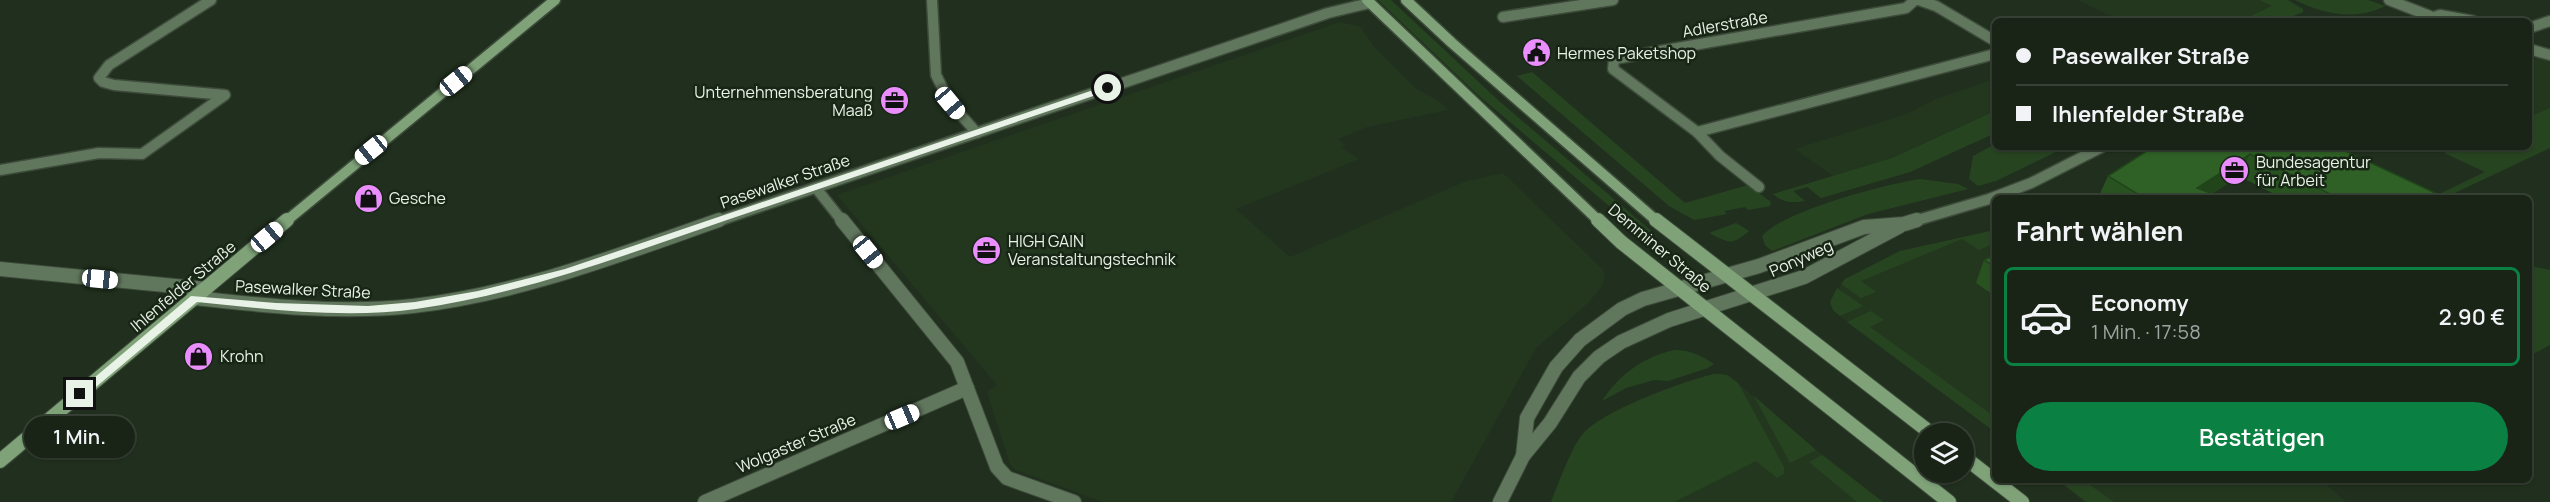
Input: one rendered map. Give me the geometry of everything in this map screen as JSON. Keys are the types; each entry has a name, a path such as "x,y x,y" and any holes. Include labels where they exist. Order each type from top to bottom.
{"main road":[{"name":"Ihlenfelder Straße","path":"0,461 555,0"},
{"name":"Demminer Straße","path":"1406,0 1452,43 1667,230 1918,423"},
{"name":"Demminer Straße","path":"1369,2 1621,242 1948,502"},
{"path":"1974,465 1992,479"},
{"path":"1998,483 2022,502"}],"street":[{"path":"0,170 116,152 142,154 225,96 114,85 103,82 99,78 109,65 211,0"},
{"path":"932,0 936,75 950,103 977,133"},
{"path":"1503,17 1613,0"},
{"name":"Adlerstraße","path":"1759,187 1720,156 1697,132 1614,69 1614,59 1906,8 1917,0 1936,6 1992,39"},
{"path":"2389,0 2426,18 2450,16 2459,18"},
{"name":"Pasewalker Straße","path":"195,298 276,306 368,309 462,298 568,271 1328,13 1369,2"},
{"path":"2532,27 2550,21"},
{"path":"2532,50 2550,55"},
{"path":"1697,132 1992,55"},
{"name":"Ponyweg","path":"1997,195 2016,189 2096,150"},
{"path":"816,188 957,362 997,467 1007,477 1074,502"},
{"name":"Ponyweg","path":"1523,456 1550,423 1579,377 1599,357 1621,342 1647,329 1804,277 1904,224 1992,196"},
{"name":"Ponyweg","path":"1523,456 1527,418 1556,367 1580,340 1622,309 1643,299 1759,266 1864,227 1904,224"},
{"path":"0,269 206,289"},
{"name":"Wolgaster Straße","path":"705,502 968,388"},
{"path":"1500,502 1523,456"}],"shaded area":[{"path":"1378,0 1391,0 1499,101 1656,235 1647,238 1478,95"},
{"path":"2077,0 2259,0 2273,6 2247,18 2116,18"},
{"path":"2259,0 2288,0 2303,9 2303,12 2289,18 2246,18 2272,6"},
{"path":"2295,0 2368,0 2385,6 2374,11 2339,14 2316,9"},
{"path":"1340,22 1360,27 1376,49 1415,88 1440,102 1448,110 1367,127 1338,139 1345,145 1341,147 1359,159 1236,209 1290,257 1464,182 1503,173 1603,270 1605,278 1600,289 1588,303 1536,348 1451,502 1103,502 1016,470 1010,464 987,392 997,385 837,195"},
{"path":"2532,59 2550,63 2550,108 2532,116"},
{"path":"1532,72 1685,203 1748,185 1771,202 1770,206 1748,210 1745,207 1724,211 1727,214 1694,220 1669,206 1517,76"},
{"path":"1992,80 1992,112 1892,158 1833,176 1795,149 1907,114 1936,99"},
{"path":"2550,108 2550,148 2450,195 2437,195 2485,172 2444,153 2451,150 2532,150 2532,116"},
{"path":"1992,112 1992,134 1910,172 1821,198 1807,187 1793,191 1805,201 1788,202 1773,194 1892,158"},
{"path":"1992,146 1992,150 2060,150 1996,181 1978,186 1969,179 1973,156"},
{"path":"1920,179 1958,184 1968,189 1868,214 1772,251 1765,245 1762,236 1773,227 1812,208 1884,186"},
{"path":"1736,223 1749,231 1734,241 1726,241 1709,233"},
{"path":"1992,231 1992,430 1833,310 1830,302 1845,279 1900,251"},
{"path":"1992,231 1992,244 1979,250 1962,239 1861,281 1876,292 1861,298 1841,284 1845,279 1900,251"},
{"path":"2532,267 2550,270 2550,345 2532,354"},
{"path":"1837,288 1863,306 1840,316 1833,310 1830,302"},
{"path":"1871,311 1884,320 1870,327 1992,415 1992,430 1847,322"},
{"path":"1674,350 1695,354 1714,364 1668,381 1654,380 1626,388 1602,401 1616,383 1633,368 1652,357"},
{"path":"1721,373 1738,383 1795,433 1883,502 1646,502 1714,374"},
{"path":"1714,374 1727,375 1738,383 1784,467 1784,474 1777,478 1756,461 1674,502 1551,502 1574,449 1582,435 1592,426 1606,416 1644,398"},
{"path":"1754,396 1816,450 1790,463"},
{"path":"1822,455 1883,502 1857,502 1809,462"},
{"path":"2062,483 2324,483 2346,502 2086,502"},
{"path":"2062,483 2087,483 2114,502 2086,502"}],"building":[{"name":"Bundesagentur für Arbeit","path":"2148,150 2343,150 2440,195 2332,195 2250,154 2197,188 2216,195 2139,195 2108,176"},
{"path":"1992,256 1992,265 1984,260"}],"place":[{"name":"Hermes Paketshop","path":"1536,53"},
{"name":"Unternehmensberatung Maaß","path":"894,101"},
{"name":"Bundesagentur für Arbeit","path":"2235,171"},
{"name":"Gesche","path":"368,198"},
{"name":"HIGH GAIN Veranstaltungstechnik","path":"987,250"},
{"name":"Krohn","path":"199,356"}],"route":[{"path":"80,394 195,298 253,305 368,309 415,306 511,287 568,271 1108,88"}]}
